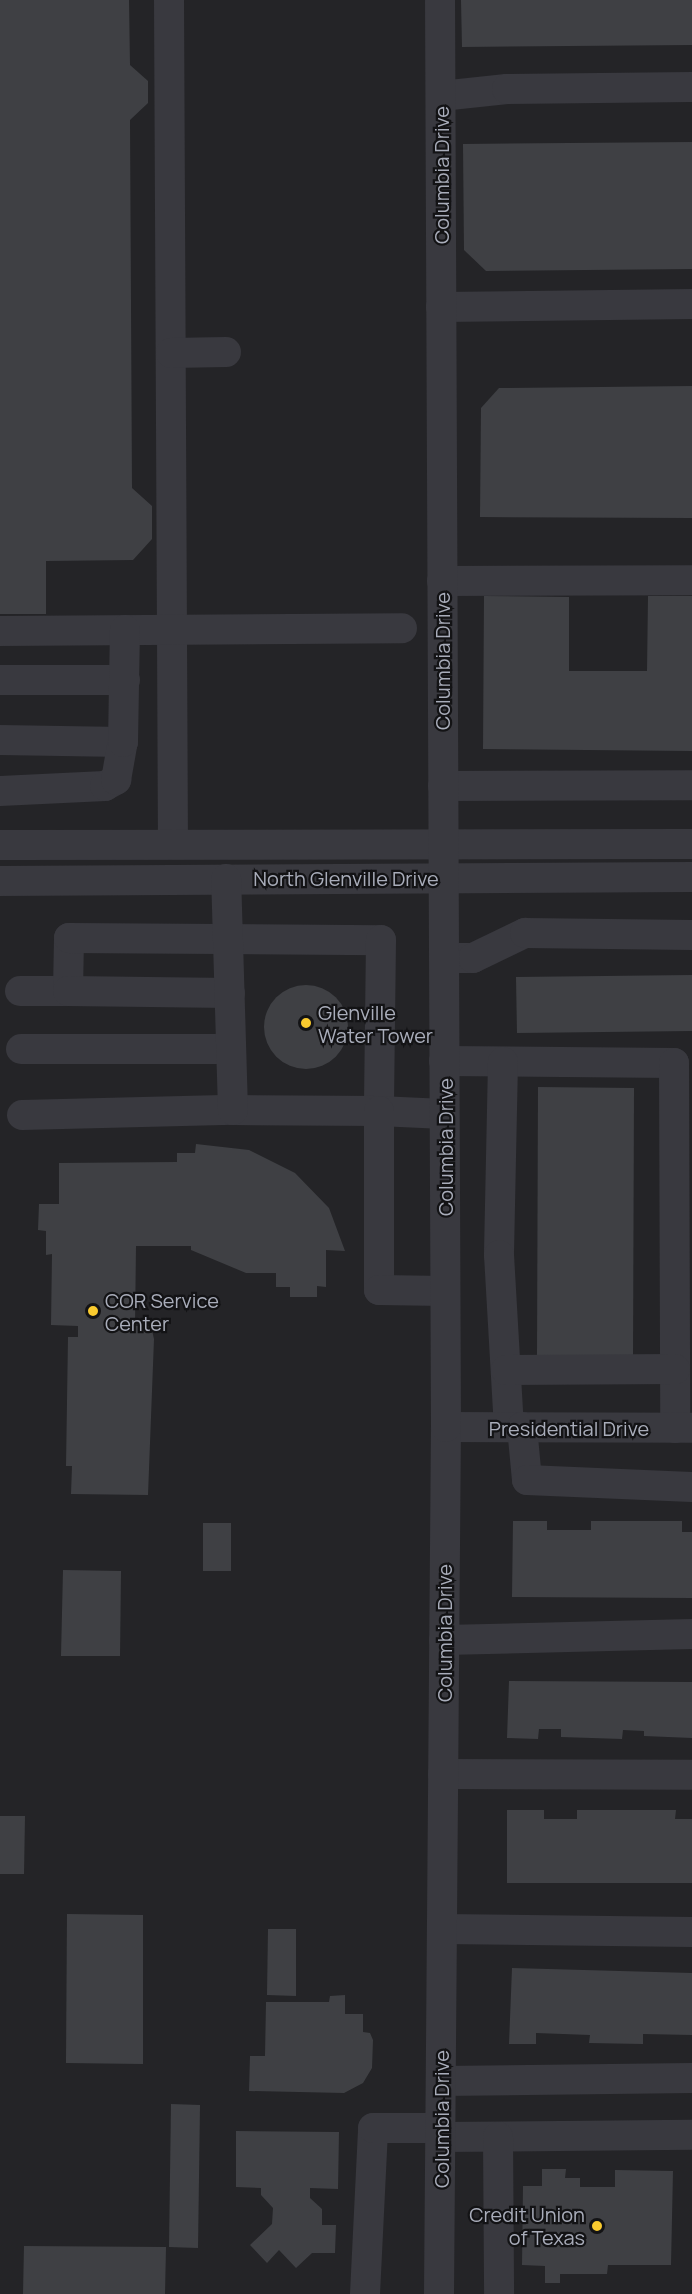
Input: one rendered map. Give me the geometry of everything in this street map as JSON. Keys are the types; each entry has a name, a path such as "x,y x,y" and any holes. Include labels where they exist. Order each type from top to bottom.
{"street":[{"path":"169,0 173,844"},
{"name":"Columbia Drive","path":"439,2294 446,1427 440,0"},
{"path":"441,96 507,89 692,87"},
{"path":"441,307 692,304"},
{"path":"171,353 226,352"},
{"path":"442,581 692,580"},
{"path":"0,631 402,628"},
{"path":"0,791 105,786 116,780 123,741 125,630"},
{"path":"0,680 125,680"},
{"path":"0,740 123,741"},
{"path":"443,786 692,785"},
{"name":"North Glenville Drive","path":"9,845 692,844"},
{"path":"9,845 9,881"},
{"name":"North Glenville Drive","path":"9,881 692,877"},
{"path":"226,879 233,1110"},
{"path":"444,958 473,958 525,933 692,935"},
{"path":"68,991 69,938 203,936 228,942 381,940 379,1290 445,1291"},
{"path":"20,991 230,993"},
{"path":"21,1049 231,1049"},
{"path":"444,1061 683,1063 675,1369 684,1428"},
{"path":"503,1062 499,1255 506,1370 527,1480 692,1487"},
{"path":"22,1115 233,1110 444,1114"},
{"path":"506,1370 675,1369"},
{"name":"Presidential Drive","path":"446,1427 684,1428"},
{"path":"444,1640 692,1634"},
{"path":"443,1774 692,1775"},
{"path":"442,1929 692,1932"},
{"path":"441,2081 692,2078"},
{"path":"365,2294 373,2128 498,2137 692,2134"},
{"path":"498,2137 499,2294"}],"shaded area":[{"path":"0,0 692,0 692,2294 0,2294"}],"building":[{"path":"0,0 129,0 130,65 148,81 148,103 130,120 132,488 152,506 152,539 133,560 46,561 46,614 0,614"},
{"path":"461,0 692,0 692,45 462,47"},
{"path":"692,142 692,269 486,271 464,250 463,144"},
{"path":"692,386 692,518 480,517 481,408 499,388"},
{"path":"484,596 569,597 569,671 647,671 648,596 692,596 692,751 483,749"},
{"path":"692,975 692,1031 517,1033 516,977"},
{"name":"Glenville Water Tower","path":"306,985 322,988 336,997 345,1011 348,1027 345,1043 336,1057 322,1066 306,1069 290,1066 276,1057 267,1043 264,1027 267,1011 276,997 290,988"},
{"path":"538,1087 634,1088 633,1358 537,1358"},
{"name":"COR Service Center","path":"196,1144 249,1150 295,1173 329,1208 345,1251 326,1250 326,1287 317,1286 317,1297 290,1297 290,1287 276,1287 276,1273 246,1273 191,1250 191,1246 136,1246 135,1326 151,1326 154,1339 148,1495 71,1494 72,1466 66,1466 68,1337 78,1337 78,1326 51,1325 52,1254 46,1255 46,1231 38,1230 39,1204 59,1204 59,1163 177,1162 177,1153 195,1153"},
{"path":"513,1521 547,1521 547,1530 591,1530 591,1521 682,1521 682,1532 692,1532 692,1598 512,1597"},
{"path":"203,1523 231,1523 231,1571 203,1571"},
{"path":"63,1570 121,1571 120,1656 61,1656"},
{"path":"509,1681 692,1682 692,1738 644,1736 644,1731 623,1730 622,1739 561,1737 561,1729 539,1729 538,1739 507,1738"},
{"path":"507,1810 544,1810 544,1819 577,1819 577,1810 676,1810 675,1819 692,1819 692,1883 507,1883"},
{"path":"0,1816 25,1816 24,1874 0,1874"},
{"path":"67,1914 143,1915 143,2064 66,2063"},
{"path":"268,1929 296,1929 296,1996 267,1995"},
{"path":"512,1968 692,1973 692,2035 643,2034 643,2044 589,2043 590,2035 536,2033 536,2044 509,2044"},
{"path":"345,1995 345,2014 363,2014 363,2032 370,2033 373,2040 372,2068 363,2083 344,2093 249,2091 250,2056 265,2056 266,2002 329,2002 330,1996"},
{"path":"171,2104 200,2105 198,2248 169,2247"},
{"path":"236,2131 339,2132 338,2189 310,2188 310,2198 322,2209 322,2225 336,2225 335,2253 312,2253 296,2268 279,2250 267,2263 250,2245 272,2224 273,2208 261,2195 261,2188 236,2187"},
{"name":"Credit Union of Texas","path":"542,2169 566,2169 565,2178 580,2178 580,2187 615,2187 615,2170 673,2171 671,2265 608,2265 607,2274 560,2274 560,2283 545,2283 545,2266 522,2265 523,2186 542,2186"},
{"path":"24,2246 166,2247 165,2294 23,2294"}],"place":[{"name":"Glenville Water Tower","path":"306,1023"},
{"name":"COR Service Center","path":"93,1311"},
{"name":"Credit Union of Texas","path":"597,2226"}]}
